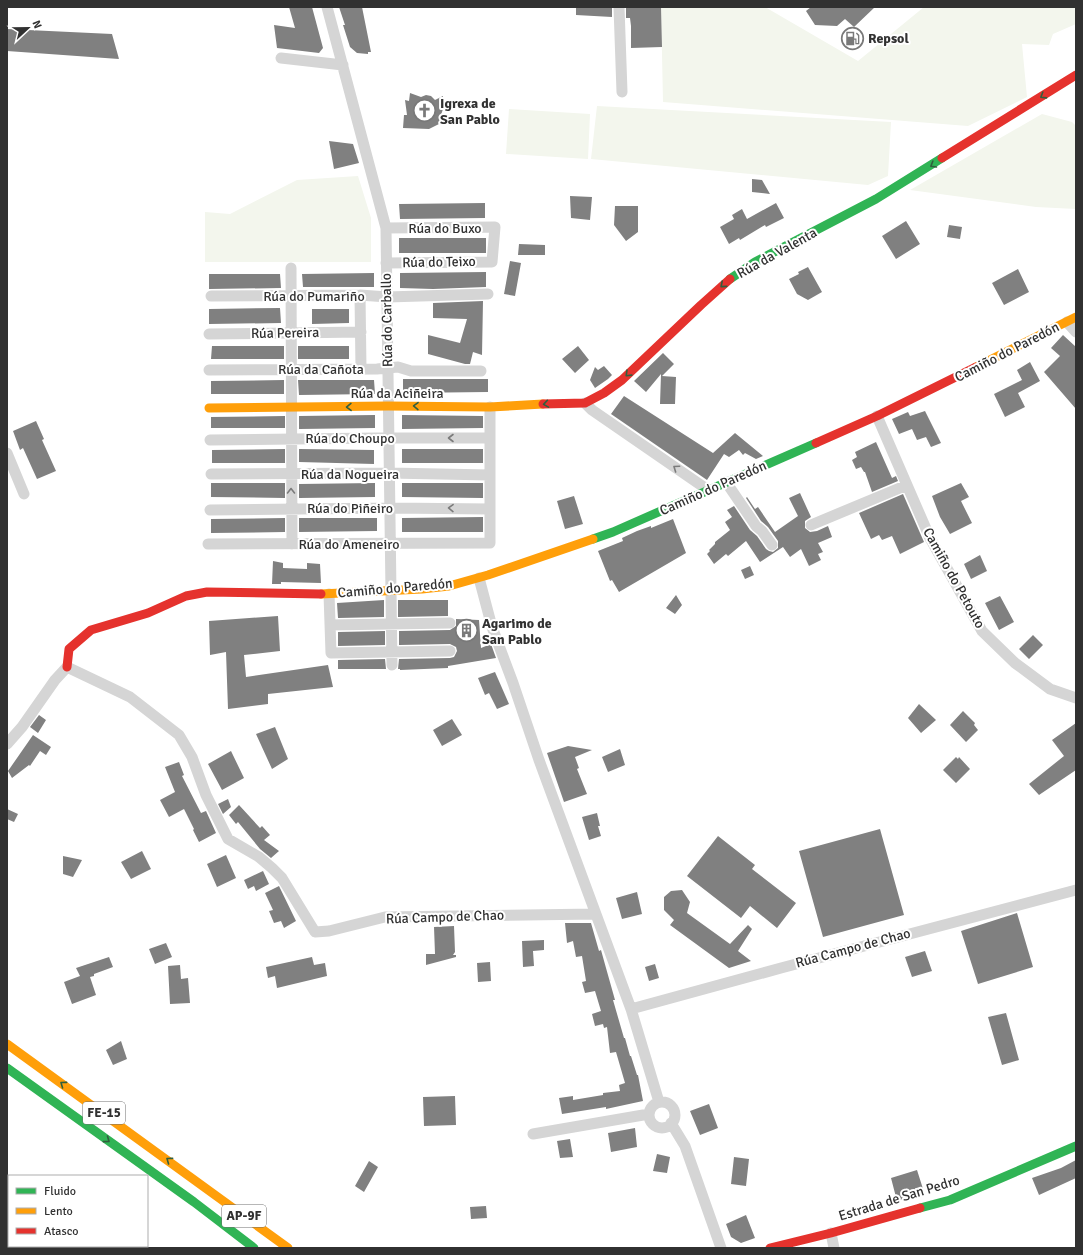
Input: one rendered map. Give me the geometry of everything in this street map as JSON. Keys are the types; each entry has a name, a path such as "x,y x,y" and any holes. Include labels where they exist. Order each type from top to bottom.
{"main road":[{"name":"Rúa da Valenta","path":"585,403 604,393 622,380 735,275 755,262 876,199 1076,75"},
{"name":"Camiño do Paredón","path":"67,667 69,649 91,630 148,613 186,596 207,592 329,594 449,586 479,578 613,532 877,416 1071,320"},
{"name":"Rúa da Aciñeira","path":"209,408 388,406 490,407 551,403 585,403"},
{"name":"FE-15","path":"7,1044 200,1183 241,1204 292,1246"},
{"name":"FE-15","path":"7,1068 194,1202 244,1248"},
{"name":"Estrada de San Pedro","path":"770,1248 831,1233 950,1200 1076,1146"},
{"name":"AP-9F","path":"194,1202 254,1248"}],"street":[{"name":"Rúa do Carballo","path":"327,7 386,228 392,665"},
{"path":"619,7 622,92"},
{"path":"281,58 343,65"},
{"name":"Rúa do Buxo","path":"386,228 495,227 492,262"},
{"name":"Rúa do Teixo","path":"386,263 492,262"},
{"path":"291,268 292,544"},
{"name":"Rúa do Pumariño","path":"211,296 360,295 387,297 488,294"},
{"name":"Rúa do Carballo","path":"360,295 361,369"},
{"path":"1071,320 1076,332"},
{"name":"Rúa Pereira","path":"210,334 361,332"},
{"name":"Rúa da Cañota","path":"209,370 361,369 398,367 411,371 481,371"},
{"path":"585,403 592,410 708,490"},
{"path":"490,407 490,508"},
{"name":"Camiño do Petouto","path":"877,416 930,538 982,631 1016,663 1050,689 1076,698"},
{"name":"Rúa do Choupo","path":"210,440 291,438 490,438"},
{"path":"7,453 24,494"},
{"name":"Rúa da Nogueira","path":"211,474 490,474"},
{"path":"726,482 756,526 762,531 772,545"},
{"path":"811,525 907,485"},
{"name":"Rúa do Piñeiro","path":"210,510 490,508"},
{"name":"Rúa do Ameneiro","path":"208,544 490,543 490,508"},
{"path":"479,578 492,627 513,683 534,748 631,1009 659,1102"},
{"name":"Camiño do Paredón","path":"329,594 331,653 450,651"},
{"path":"330,625 450,623"},
{"path":"7,744 22,727 54,680 67,667"},
{"name":"Rúa Campo de Chao","path":"67,667 130,697 179,735 192,757 206,794 228,839 259,857 282,878 315,932 385,917 596,914"},
{"name":"Rúa Campo de Chao","path":"631,1009 1076,890"},
{"path":"659,1102 667,1103 673,1108 674,1116 671,1123 665,1127 657,1126 651,1122 649,1114 652,1106 659,1102"},
{"path":"533,1134 649,1114"},
{"path":"671,1123 685,1146 721,1248"},
{"path":"831,1233 834,1248"}],"shaded area":[{"path":"661,7 765,7 858,61 924,7 1076,7 1076,24 1053,34 1049,45 1022,44 1027,97 968,126 663,102"},
{"path":"597,106 891,122 888,176 868,185 591,159"},
{"path":"509,109 590,114 588,159 506,154"},
{"path":"1042,114 1072,122 1076,126 1076,209 1036,207 910,190"},
{"path":"358,176 371,218 371,262 205,262 205,212 230,214 297,180"}],"building":[{"path":"289,7 312,7 323,48 319,53 277,48 274,25 295,28"},
{"path":"339,7 362,7 371,52 368,52 368,54 357,53 350,47"},
{"path":"576,7 612,7 612,17 576,15"},
{"path":"626,7 661,7 662,47 631,48 631,26 630,18 626,18"},
{"path":"811,7 875,7 854,27 845,19 837,26 815,25 806,11"},
{"path":"7,29 112,34 119,59 7,51"},
{"name":"Igrexa de San Pablo","path":"410,93 421,97 426,95 431,96 435,100 443,96 443,109 441,115 444,117 439,124 429,129 403,128 404,115 407,115 405,100 409,101"},
{"path":"329,141 353,144 359,163 334,169"},
{"path":"752,179 762,180 770,194 752,192"},
{"path":"570,196 592,197 590,220 571,218"},
{"path":"485,203 485,218 400,219 399,204"},
{"path":"776,203 784,218 766,227 765,225 740,240 739,238 729,244 720,227 734,219 732,215 742,209 747,219"},
{"path":"615,206 638,206 638,232 626,241 614,225"},
{"path":"906,221 920,244 896,259 882,236"},
{"path":"949,225 962,227 960,239 947,237"},
{"path":"399,238 486,238 486,253 399,253"},
{"path":"519,244 545,245 545,255 518,255"},
{"path":"510,261 521,263 515,296 504,294"},
{"path":"808,267 822,292 808,300 797,294 789,279"},
{"path":"1018,269 1029,292 1004,305 992,283"},
{"path":"486,272 486,287 433,289 400,288 400,273"},
{"path":"374,273 374,287 303,287 302,274"},
{"path":"209,274 280,274 281,288 209,289"},
{"path":"483,301 482,355 473,352 470,364 465,364 428,354 428,335 460,343 467,319 433,318 433,303"},
{"path":"280,308 281,323 209,324 209,309"},
{"path":"312,309 349,309 349,323 312,324"},
{"path":"1063,335 1076,347 1076,409 1044,372 1060,356 1051,348"},
{"path":"212,346 284,346 284,359 211,359"},
{"path":"298,346 349,346 349,359 298,359"},
{"path":"578,346 589,360 575,373 562,359"},
{"path":"663,353 674,364 662,376 676,377 675,404 660,404 661,374 646,392 634,381"},
{"path":"1030,362 1040,381 1018,393 1025,407 1005,417 994,394 1022,380 1017,370"},
{"path":"604,366 612,375 595,388 590,380 595,367 598,370"},
{"path":"403,379 488,379 488,392 403,393"},
{"path":"284,380 284,394 211,394 211,381"},
{"path":"298,380 374,380 375,394 299,395"},
{"path":"624,396 713,453 735,433 763,456 756,459 745,453 743,455 739,450 729,457 724,454 707,480 611,414"},
{"path":"925,411 941,443 931,447 926,437 917,440 912,429 899,434 892,419 908,412 910,416"},
{"path":"375,415 375,428 299,429 299,416"},
{"path":"402,415 483,416 483,428 402,429"},
{"path":"285,416 285,428 211,428 211,417"},
{"path":"36,421 44,439 42,440 56,471 37,479 23,448 20,450 13,431"},
{"path":"876,442 892,478 896,476 898,481 872,492 865,472 861,467 856,469 852,460 857,457 855,452"},
{"path":"285,449 285,463 212,463 212,450"},
{"path":"299,449 374,450 374,464 299,462"},
{"path":"402,449 483,449 483,463 402,463"},
{"path":"211,483 285,483 285,498 211,497"},
{"path":"375,483 375,497 299,498 299,484"},
{"path":"402,483 483,483 483,498 402,497"},
{"path":"961,483 969,497 961,501 972,523 950,534 940,517 932,496"},
{"path":"800,493 811,517 805,521 805,528 810,532 817,531 828,526 832,537 818,543 823,552 818,554 821,560 809,566 801,549 790,557 783,547 760,562 746,541 728,556 726,554 714,564 707,554 715,542 730,530 725,522 732,517 727,510 734,506 750,530 757,536 766,549 773,552 778,548 778,541 768,527 761,521 746,498 747,497 755,509 758,507 775,532 798,516 789,498"},
{"path":"903,494 924,542 900,554 892,536 882,540 879,535 871,539 859,513"},
{"path":"574,496 583,524 565,529 557,501"},
{"path":"483,517 483,532 402,532 402,518"},
{"path":"285,518 285,532 211,533 211,519"},
{"path":"299,518 377,518 377,531 299,532"},
{"path":"673,519 686,553 619,592 612,580 610,581 598,551 623,541 622,538 637,531 651,526 651,528"},
{"path":"980,555 987,571 971,579 964,564"},
{"path":"273,561 283,563 283,568 307,569 307,563 320,564 321,583 281,582 281,584 272,584"},
{"path":"750,566 754,575 745,579 741,570"},
{"path":"676,595 682,605 675,614 666,608"},
{"path":"1000,596 1014,622 999,630 985,603"},
{"path":"384,600 384,617 338,618 337,603"},
{"path":"398,600 448,600 448,616 398,617"},
{"path":"278,616 280,651 244,655 246,677 328,665 333,687 268,694 268,704 228,709 226,652 210,655 209,621"},
{"path":"456,619 479,620 481,648 491,644 496,658 448,666 448,668 398,669 399,659 450,658 454,657 457,651 456,647 450,644 399,645 399,631 450,630 456,626"},
{"path":"385,631 385,645 338,646 338,632"},
{"path":"1033,635 1043,645 1029,659 1019,649"},
{"path":"385,659 386,669 338,669 338,660"},
{"path":"495,672 509,704 497,709 489,693 485,695 478,678"},
{"path":"919,704 936,720 921,733 908,718"},
{"path":"963,711 975,723 974,725 978,730 966,742 950,725"},
{"path":"39,715 46,720 38,733 30,727"},
{"path":"452,719 462,735 442,746 433,730"},
{"path":"1076,723 1076,770 1039,795 1029,784 1064,756 1052,740"},
{"path":"275,727 288,759 272,769 256,734"},
{"path":"33,735 51,747 46,755 40,751 30,766 29,765 12,778 8,771"},
{"path":"568,746 592,750 575,757 579,768 577,769 587,794 564,802 547,753"},
{"path":"620,749 625,765 608,772 602,757"},
{"path":"231,751 244,778 222,790 208,764"},
{"path":"956,757 958,759 959,757 970,769 956,783 943,770"},
{"path":"179,762 184,775 182,776 201,813 206,811 216,833 199,842 184,809 169,817 160,800 175,792 165,767"},
{"path":"228,799 231,807 223,814 218,804"},
{"path":"239,805 260,828 262,826 270,835 264,840 279,851 271,858 260,849 238,822 236,824 229,815"},
{"path":"7,809 18,814 14,822 7,819"},
{"path":"597,813 600,826 598,826 601,836 589,840 582,817"},
{"path":"880,829 904,915 823,937 799,851"},
{"path":"718,836 755,865 752,869 796,903 777,928 750,906 741,918 687,876"},
{"path":"142,851 151,869 131,879 121,862"},
{"path":"226,855 236,878 217,887 207,864"},
{"path":"63,856 82,860 73,877 63,874"},
{"path":"263,871 269,884 256,891 254,886 248,889 244,880"},
{"path":"279,886 296,921 284,928 281,921 274,923 269,911 273,910 265,893"},
{"path":"682,890 690,902 687,913 730,944 748,925 752,929 738,951 751,961 729,968 670,925 674,920 664,910 664,897 671,891"},
{"path":"637,892 642,914 622,919 616,898"},
{"path":"1017,913 1033,967 978,984 961,931"},
{"path":"565,923 591,923 599,951 601,950 624,1038 638,1075 643,1101 606,1109 606,1107 562,1114 559,1098 573,1096 573,1100 603,1095 603,1093 620,1091 619,1085 625,1083 616,1052 610,1053 607,1027 604,1028 603,1024 595,1026 592,1014 601,1011 595,991 585,993 582,982 586,981 582,956 576,957 573,941 567,943"},
{"path":"454,926 455,952 453,955 456,955 456,957 426,965 426,954 435,954 434,927"},
{"path":"544,940 544,950 533,951 534,966 523,967 522,941"},
{"path":"166,943 172,957 155,964 149,949"},
{"path":"925,951 932,971 912,977 905,957"},
{"path":"109,957 113,967 90,977 96,995 72,1004 64,982 80,976 76,968"},
{"path":"312,957 314,965 325,963 327,976 277,988 275,976 268,978 266,967"},
{"path":"490,962 491,981 478,982 477,963"},
{"path":"655,964 659,978 649,981 645,967"},
{"path":"180,965 181,979 188,978 190,1003 170,1004 168,966"},
{"path":"1006,1013 1019,1060 1002,1065 988,1017"},
{"path":"121,1041 127,1059 113,1065 106,1050"},
{"path":"455,1096 456,1125 424,1126 423,1097"},
{"path":"709,1104 718,1128 700,1135 690,1111"},
{"path":"635,1128 637,1147 611,1152 608,1133"},
{"path":"570,1139 573,1157 560,1158 557,1141"},
{"path":"657,1154 670,1157 667,1173 653,1171"},
{"path":"734,1157 749,1159 746,1186 731,1184"},
{"path":"1076,1160 1076,1178 1039,1195 1032,1178 1061,1168"},
{"path":"369,1161 378,1167 364,1192 355,1186"},
{"path":"917,1170 924,1192 897,1201 891,1178"},
{"path":"486,1206 487,1218 471,1219 470,1207"},
{"path":"746,1215 755,1238 741,1243 731,1237 726,1224"}],"traffic: fast":[{"path":"730,279 755,262 876,199 942,158"},
{"path":"593,539 613,532 816,443"},
{"path":"7,1068 194,1202 254,1248"},
{"path":"920,1208 950,1200 1076,1146"}],"traffic: slow":[{"path":"976,367 1076,317"},
{"path":"209,408 388,406 490,407 543,404"},
{"path":"321,594 422,589 449,586 488,575 593,539"},
{"path":"7,1044 288,1248"}],"traffic: jam":[{"path":"942,158 1076,75"},
{"path":"543,404 585,403 604,393 622,380 730,279"},
{"path":"816,443 877,416 976,367"},
{"path":"67,667 69,649 91,630 148,613 186,596 207,592 321,594"},
{"path":"770,1248 831,1233 920,1208"}],"place":[{"name":"Repsol","path":"852,38"},
{"name":"Igrexa de San Pablo","path":"425,111"},
{"name":"Agarimo de San Pablo","path":"467,631"}]}
